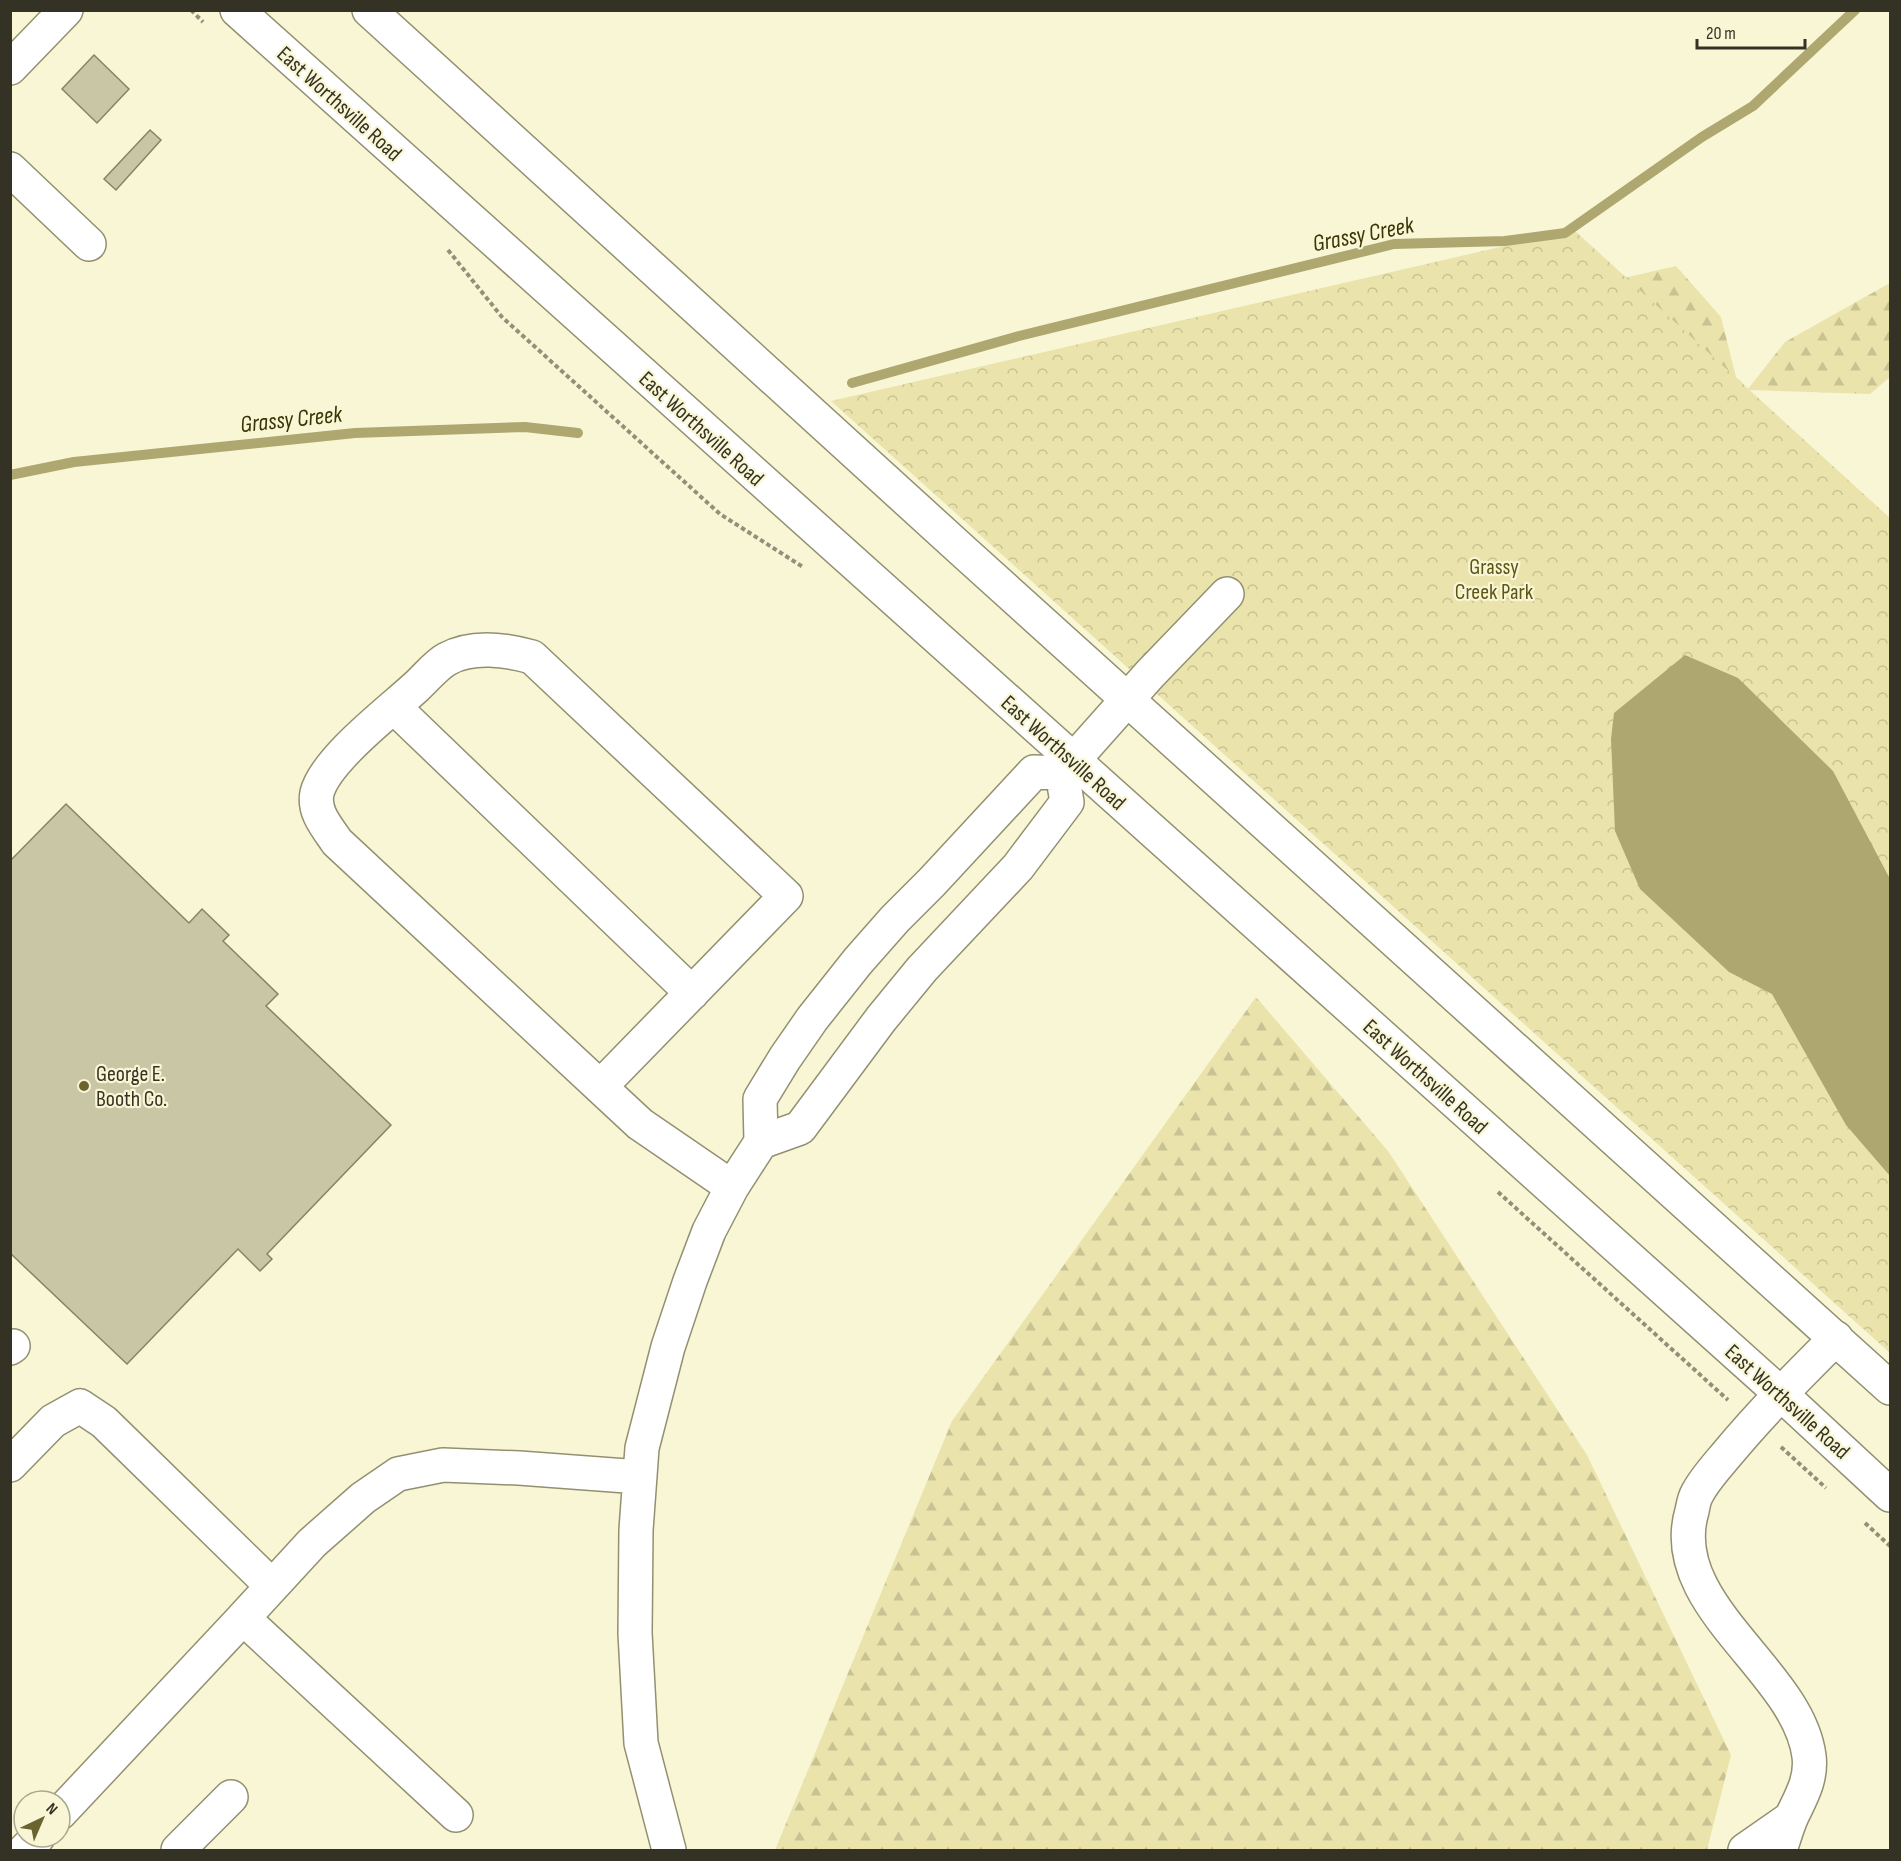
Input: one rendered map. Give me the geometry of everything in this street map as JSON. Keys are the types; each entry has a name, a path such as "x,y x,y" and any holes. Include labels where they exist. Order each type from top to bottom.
{"main road":[{"path":"10,68 66,10"},
{"name":"East Worthsville Road","path":"237,10 1068,767 1781,1394 1890,1495"},
{"path":"369,10 947,537 1890,1388"},
{"path":"10,169 89,244"},
{"path":"669,1851 641,1743 635,1633 636,1530 642,1448 672,1336 709,1232 732,1187 761,1142 760,1099 812,1019 858,961 1034,772 1068,767 1150,674 1227,594"},
{"path":"600,1087 786,896 532,657 507,650 474,651 447,659 355,742 325,775 317,794 318,812 337,842 600,1087 640,1124 732,1187"},
{"path":"394,706 692,993"},
{"path":"761,1142 800,1128 880,1019 922,969 1018,867 1067,802 1068,767"},
{"path":"1780,1851 1791,1818 1806,1790 1809,1758 1802,1727 1786,1702 1709,1600 1690,1557 1687,1527 1697,1494 1753,1422 1836,1338"},
{"path":"10,1465 53,1421 80,1406 104,1422 272,1586"},
{"path":"72,1801 312,1543 363,1498 398,1474 443,1465 640,1477"},
{"path":"243,1618 456,1815"},
{"path":"178,1851 231,1797"},
{"path":"1745,1851 1791,1818"}],"green space":[{"name":"Grassy Creek Park","path":"1574,230 1890,518 1890,1353 831,401"},
{"path":"1676,266 1721,317 1736,377 1748,389 1785,342 1890,283 1890,377 1870,394 1749,390 1624,278"},
{"path":"1256,997 1388,1151 1587,1455 1731,1755 1707,1850 775,1850 952,1421"}],"shaded area":[{"path":"1685,655 1738,678 1833,771 1890,879 1890,1176 1846,1125 1772,994 1729,972 1640,889 1615,831 1611,739 1614,713"}],"building":[{"path":"94,55 129,89 97,123 62,89"},
{"path":"150,130 161,140 116,190 104,179"},
{"path":"66,804 189,923 202,909 229,935 223,941 278,994 266,1006 391,1125 267,1254 272,1259 260,1271 238,1249 127,1364 10,1253 10,861"}],"waterway":[{"name":"Grassy Creek","path":"852,383 1019,336 1394,244 1505,241 1565,233 1702,137 1753,106 1855,10"},
{"name":"Grassy Creek","path":"10,475 74,462 355,433 525,427 578,433"}],"place":[{"name":"George E. Booth Co.","path":"84,1086"}]}
